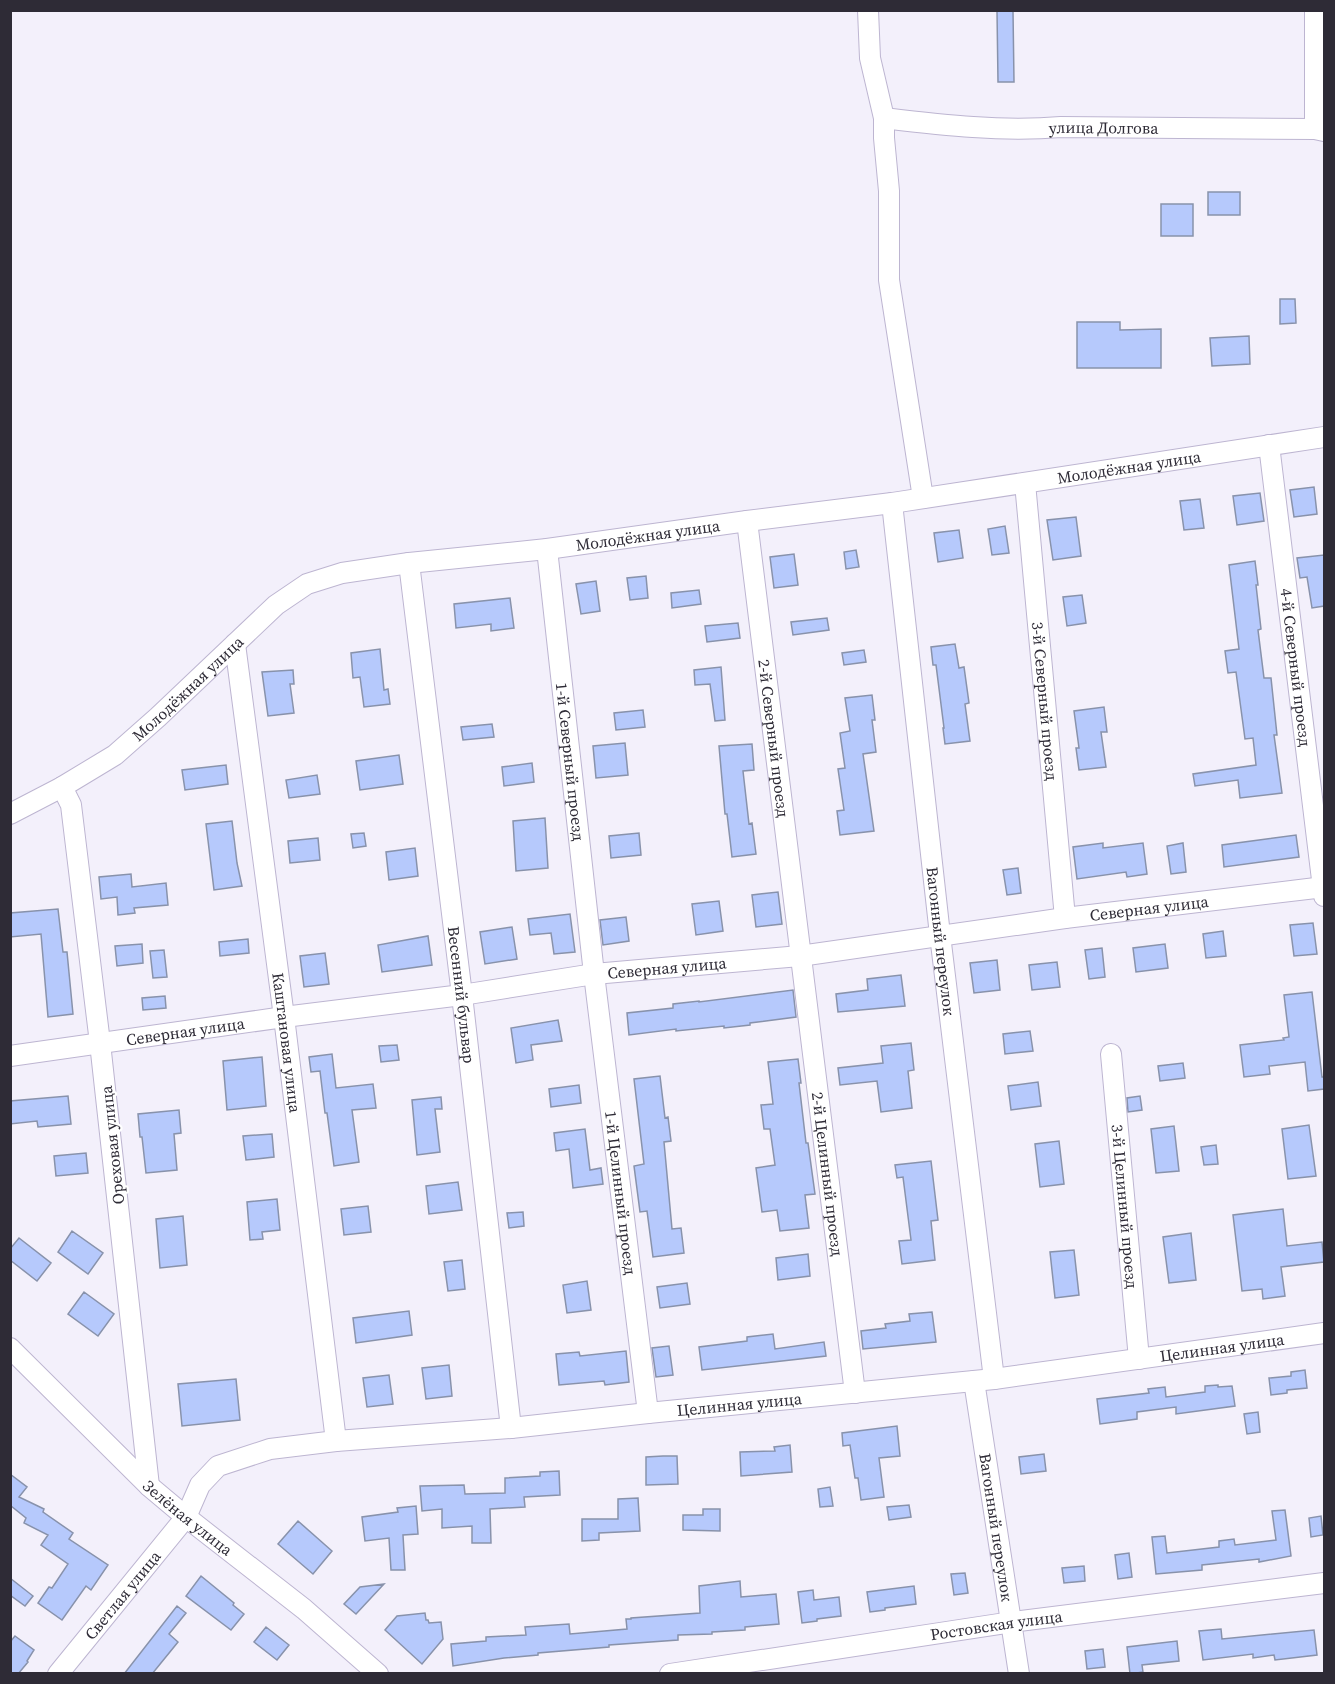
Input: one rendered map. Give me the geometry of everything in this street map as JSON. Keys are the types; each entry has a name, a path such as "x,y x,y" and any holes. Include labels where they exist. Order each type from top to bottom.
{"street":[{"path":"868,10 870,58 884,118 889,191 889,280 922,498"},
{"path":"1315,10 1320,130"},
{"name":"улица Долгова","path":"884,118 973,128 1028,130 1061,127 1320,130"},
{"name":"Молодёжная улица","path":"10,814 62,787 115,755 276,605 307,584 342,573 892,504 1324,437"},
{"name":"4-й Северный проезд","path":"1269,445 1324,890"},
{"name":"3-й Северный проезд","path":"1025,483 1065,918"},
{"name":"Вагонный переулок","path":"892,504 940,935 984,1380 1019,1674"},
{"name":"2-й Северный проезд","path":"747,521 800,956"},
{"name":"1-й Северный проезд","path":"547,549 594,974"},
{"name":"Весенний бульвар","path":"409,563 462,995 511,1428"},
{"name":"Каштановая улица","path":"235,644 336,1441"},
{"name":"Ореховая улица","path":"62,787 71,805 149,1486"},
{"name":"Северная улица","path":"10,1056 284,1017 462,995 594,974 800,956 1065,918 1324,890"},
{"name":"2-й Целинный проезд","path":"800,956 855,1394"},
{"name":"1-й Целинный проезд","path":"594,974 648,1413"},
{"name":"3-й Целинный проезд","path":"1111,1054 1139,1359"},
{"name":"Целинная улица","path":"186,1517 200,1485 218,1466 270,1449 336,1441 511,1428 984,1380 1324,1333"},
{"name":"Зелёная улица","path":"14,1359 149,1486 304,1609 378,1674"},
{"name":"Светлая улица","path":"58,1674 186,1517"},
{"name":"Ростовская улица","path":"670,1674 1012,1622 1324,1583"}],"building":[{"path":"997,11 1013,11 1014,82 998,82"},
{"path":"1208,192 1240,192 1240,215 1208,215"},
{"path":"1161,204 1193,204 1193,236 1161,236"},
{"path":"1280,299 1295,299 1296,323 1280,324"},
{"path":"1077,322 1120,322 1120,330 1161,329 1161,368 1077,368"},
{"path":"1249,336 1250,364 1212,366 1210,338"},
{"path":"1314,487 1317,514 1294,517 1290,490"},
{"path":"1260,493 1264,521 1237,525 1233,496"},
{"path":"1200,499 1204,528 1184,530 1180,501"},
{"path":"1076,517 1081,556 1053,560 1047,520"},
{"path":"1005,526 1009,553 992,555 988,529"},
{"path":"959,530 963,558 938,562 934,533"},
{"path":"856,550 859,567 846,569 844,552"},
{"path":"794,554 798,585 774,588 770,557"},
{"path":"1324,555 1324,606 1312,608 1307,577 1300,578 1297,558"},
{"path":"1255,561 1261,629 1258,630 1264,678 1271,678 1277,735 1274,735 1282,793 1240,798 1238,780 1195,786 1193,774 1256,765 1253,738 1245,739 1236,672 1228,673 1225,651 1239,649 1229,565"},
{"path":"646,576 648,598 630,600 627,578"},
{"path":"596,581 600,611 581,614 576,584"},
{"path":"699,590 701,604 672,608 671,593"},
{"path":"1082,595 1086,623 1067,626 1063,597"},
{"path":"510,598 514,628 491,631 491,624 456,628 454,604"},
{"path":"827,618 829,630 793,635 791,622"},
{"path":"738,623 740,638 707,642 705,626"},
{"path":"955,644 959,668 964,667 969,703 965,704 970,741 945,744 936,665 933,665 931,647"},
{"path":"380,649 384,690 388,689 390,704 364,707 360,677 353,678 351,653"},
{"path":"864,650 866,662 844,665 842,653"},
{"path":"721,667 725,720 715,721 710,684 695,685 694,670"},
{"path":"293,670 294,684 290,684 294,713 268,716 262,672"},
{"path":"872,695 876,752 863,754 874,831 840,835 837,811 844,810 838,769 845,768 840,733 850,731 845,698"},
{"path":"1104,707 1107,732 1101,732 1106,767 1079,770 1076,748 1079,748 1074,711"},
{"path":"643,710 645,727 616,730 614,713"},
{"path":"492,724 494,737 463,740 461,727"},
{"path":"625,743 628,775 596,778 593,746"},
{"path":"752,744 754,770 743,771 749,824 752,823 756,854 732,857 727,814 725,814 719,746"},
{"path":"399,755 403,784 360,790 356,761"},
{"path":"532,763 534,782 504,786 502,767"},
{"path":"226,765 228,784 185,790 182,770"},
{"path":"317,775 320,794 289,798 286,780"},
{"path":"545,818 548,868 516,871 513,821"},
{"path":"232,821 242,886 214,890 206,824"},
{"path":"364,833 366,846 353,848 351,834"},
{"path":"639,833 641,855 611,858 609,836"},
{"path":"1296,835 1299,857 1224,867 1222,845"},
{"path":"318,838 320,860 290,863 288,841"},
{"path":"1103,843 1103,848 1143,843 1147,874 1127,877 1126,872 1077,879 1073,847"},
{"path":"1183,843 1186,872 1171,874 1167,846"},
{"path":"415,848 418,876 389,880 386,852"},
{"path":"1018,868 1021,893 1007,895 1003,870"},
{"path":"131,874 132,887 166,883 168,905 134,908 135,913 118,915 117,897 101,899 99,877"},
{"path":"778,892 782,924 756,927 752,895"},
{"path":"719,901 723,931 696,935 692,904"},
{"path":"58,909 63,952 67,952 73,1014 48,1017 41,934 10,937 10,913"},
{"path":"570,914 575,952 554,954 551,933 530,935 528,919"},
{"path":"626,917 629,941 603,945 600,920"},
{"path":"1313,923 1317,954 1294,956 1290,925"},
{"path":"512,927 517,959 485,964 480,932"},
{"path":"1223,931 1226,956 1206,958 1203,934"},
{"path":"428,936 432,965 382,972 378,945"},
{"path":"248,939 249,953 220,956 219,942"},
{"path":"142,944 143,963 117,966 115,946"},
{"path":"1165,944 1168,968 1136,972 1133,948"},
{"path":"1102,948 1105,977 1089,979 1085,950"},
{"path":"164,950 167,977 153,978 150,951"},
{"path":"325,953 329,984 304,987 300,956"},
{"path":"997,960 1000,990 974,993 970,963"},
{"path":"1057,962 1060,987 1032,990 1029,965"},
{"path":"901,975 905,1006 838,1012 836,994 868,990 867,979"},
{"path":"793,990 796,1017 724,1028 724,1026 676,1031 676,1029 629,1035 627,1013 673,1008 673,1004"},
{"path":"1312,992 1324,1089 1308,1091 1305,1062 1269,1066 1270,1074 1244,1077 1240,1045 1284,1040 1283,1038 1289,1037 1284,995"},
{"path":"165,996 166,1008 143,1010 142,998"},
{"path":"558,1020 562,1041 531,1045 533,1060 516,1063 511,1028"},
{"path":"1030,1031 1033,1051 1005,1054 1003,1034"},
{"path":"911,1043 914,1070 908,1071 912,1108 881,1112 877,1081 840,1085 838,1068 883,1063 881,1046"},
{"path":"397,1045 399,1060 381,1062 379,1046"},
{"path":"332,1054 336,1088 373,1084 376,1108 352,1110 359,1162 334,1166 320,1071 311,1072 309,1057"},
{"path":"262,1057 266,1106 227,1110 223,1061"},
{"path":"798,1059 806,1143 808,1143 815,1194 805,1195 809,1228 780,1231 777,1210 762,1212 756,1168 775,1165 770,1129 764,1129 761,1105 773,1104 768,1062"},
{"path":"1183,1063 1185,1078 1160,1081 1158,1066"},
{"path":"660,1076 665,1118 668,1117 671,1141 664,1142 672,1229 681,1228 684,1253 653,1257 647,1211 640,1212 634,1166 644,1164 634,1079"},
{"path":"1038,1082 1041,1106 1011,1110 1008,1086"},
{"path":"579,1085 581,1103 551,1107 549,1089"},
{"path":"68,1096 71,1124 38,1127 37,1121 10,1124 10,1101"},
{"path":"1140,1096 1142,1110 1128,1112 1127,1098"},
{"path":"441,1097 442,1109 435,1109 440,1152 417,1155 412,1100"},
{"path":"179,1110 181,1133 174,1134 177,1170 146,1173 138,1114"},
{"path":"1309,1125 1316,1176 1288,1179 1282,1129"},
{"path":"1174,1126 1179,1171 1156,1173 1151,1129"},
{"path":"585,1129 590,1170 601,1168 603,1184 573,1188 569,1149 556,1151 554,1133"},
{"path":"272,1134 274,1157 246,1160 243,1136"},
{"path":"1059,1141 1064,1184 1040,1187 1035,1144"},
{"path":"1216,1145 1218,1164 1204,1165 1201,1147"},
{"path":"86,1153 88,1173 56,1176 54,1156"},
{"path":"931,1161 938,1220 931,1221 935,1260 902,1264 899,1241 911,1240 903,1177 897,1178 895,1165"},
{"path":"458,1182 462,1210 429,1214 426,1186"},
{"path":"277,1199 280,1230 262,1232 263,1239 250,1240 247,1202"},
{"path":"368,1206 371,1232 344,1235 341,1209"},
{"path":"1283,1209 1287,1246 1322,1242 1324,1262 1281,1267 1285,1296 1263,1299 1262,1289 1242,1291 1233,1215"},
{"path":"523,1212 524,1226 509,1228 507,1213"},
{"path":"183,1216 187,1265 160,1268 156,1219"},
{"path":"72,1231 103,1253 88,1274 58,1252"},
{"path":"1191,1233 1196,1280 1169,1283 1163,1237"},
{"path":"19,1238 51,1263 37,1281 10,1260 10,1249"},
{"path":"1074,1250 1079,1295 1055,1298 1050,1252"},
{"path":"808,1254 810,1276 778,1280 776,1258"},
{"path":"462,1260 465,1289 448,1291 444,1262"},
{"path":"587,1281 591,1310 567,1313 563,1285"},
{"path":"687,1283 690,1304 660,1308 657,1287"},
{"path":"84,1292 114,1314 98,1336 68,1314"},
{"path":"409,1311 412,1335 356,1343 353,1318"},
{"path":"932,1312 936,1342 863,1349 861,1331 886,1328 885,1324 910,1321 909,1314"},
{"path":"773,1334 775,1349 824,1342 826,1356 702,1370 699,1347 747,1341 747,1337"},
{"path":"669,1346 673,1375 656,1377 652,1348"},
{"path":"626,1351 629,1382 605,1385 604,1381 559,1385 556,1354 579,1352 580,1356"},
{"path":"449,1365 452,1396 426,1399 422,1368"},
{"path":"1305,1370 1307,1388 1287,1390 1287,1393 1271,1395 1269,1378 1291,1376 1291,1372"},
{"path":"389,1375 393,1404 367,1407 363,1378"},
{"path":"236,1379 240,1420 182,1426 178,1384"},
{"path":"1218,1385 1218,1387 1232,1386 1235,1406 1176,1414 1176,1407 1137,1412 1137,1419 1100,1424 1097,1399 1149,1393 1148,1389 1165,1387 1166,1397 1205,1392 1205,1386"},
{"path":"1258,1412 1260,1432 1247,1434 1244,1414"},
{"path":"897,1426 900,1456 879,1458 884,1497 861,1500 850,1445 843,1446 842,1433"},
{"path":"790,1445 792,1472 741,1476 740,1452 775,1451 774,1447"},
{"path":"1044,1454 1046,1471 1021,1474 1019,1457"},
{"path":"677,1456 678,1484 646,1485 646,1457"},
{"path":"559,1471 560,1495 524,1497 525,1507 490,1509 491,1543 472,1543 472,1526 442,1528 442,1509 422,1511 420,1486 464,1485 465,1494 505,1493 505,1478 540,1476 540,1472"},
{"path":"10,1474 27,1487 19,1497 44,1509 43,1512 73,1533 69,1539 108,1565 91,1590 86,1586 62,1620 38,1603 49,1587 52,1588 68,1564 41,1545 48,1535 24,1523 26,1518 10,1507"},
{"path":"830,1487 833,1506 820,1507 818,1489"},
{"path":"638,1498 640,1531 599,1533 599,1540 582,1541 582,1519 618,1519 618,1499"},
{"path":"909,1505 911,1517 889,1520 887,1507"},
{"path":"416,1506 418,1534 403,1535 405,1570 391,1570 389,1538 365,1541 362,1517 398,1512 397,1508"},
{"path":"703,1509 720,1509 720,1531 683,1530 683,1515 703,1515"},
{"path":"1285,1510 1291,1556 1259,1562 1259,1559 1202,1565 1202,1570 1156,1574 1152,1537 1165,1536 1167,1553 1219,1547 1219,1541 1234,1539 1235,1545 1276,1540 1272,1511"},
{"path":"1321,1516 1323,1535 1311,1537 1309,1518"},
{"path":"298,1521 332,1551 313,1574 278,1544"},
{"path":"1129,1553 1132,1577 1118,1579 1115,1555"},
{"path":"1084,1566 1085,1581 1064,1583 1062,1568"},
{"path":"965,1573 968,1593 954,1595 951,1574"},
{"path":"201,1576 244,1614 231,1630 186,1596"},
{"path":"10,1578 33,1596 25,1606 10,1595"},
{"path":"740,1581 741,1597 776,1594 779,1624 745,1627 745,1630 712,1632 712,1634 678,1635 678,1640 538,1653 538,1655 453,1666 451,1644 486,1641 486,1637 526,1635 525,1627 569,1624 570,1634 627,1629 626,1619 700,1613 699,1586"},
{"path":"384,1584 356,1614 344,1604 360,1587"},
{"path":"914,1586 916,1604 870,1612 867,1592"},
{"path":"813,1590 814,1600 839,1597 841,1616 802,1623 798,1592"},
{"path":"177,1606 186,1613 169,1634 178,1642 152,1674 124,1674"},
{"path":"425,1613 429,1623 441,1622 443,1639 422,1664 385,1630 397,1616"},
{"path":"266,1627 289,1645 277,1660 254,1642"},
{"path":"1221,1629 1222,1639 1314,1630 1317,1655 1275,1660 1274,1655 1253,1658 1253,1654 1203,1660 1199,1631"},
{"path":"15,1636 34,1650 18,1674 10,1674 10,1642"},
{"path":"1177,1641 1179,1661 1142,1665 1143,1672 1130,1674 1127,1647"},
{"path":"1103,1649 1105,1667 1087,1669 1085,1651"}]}
